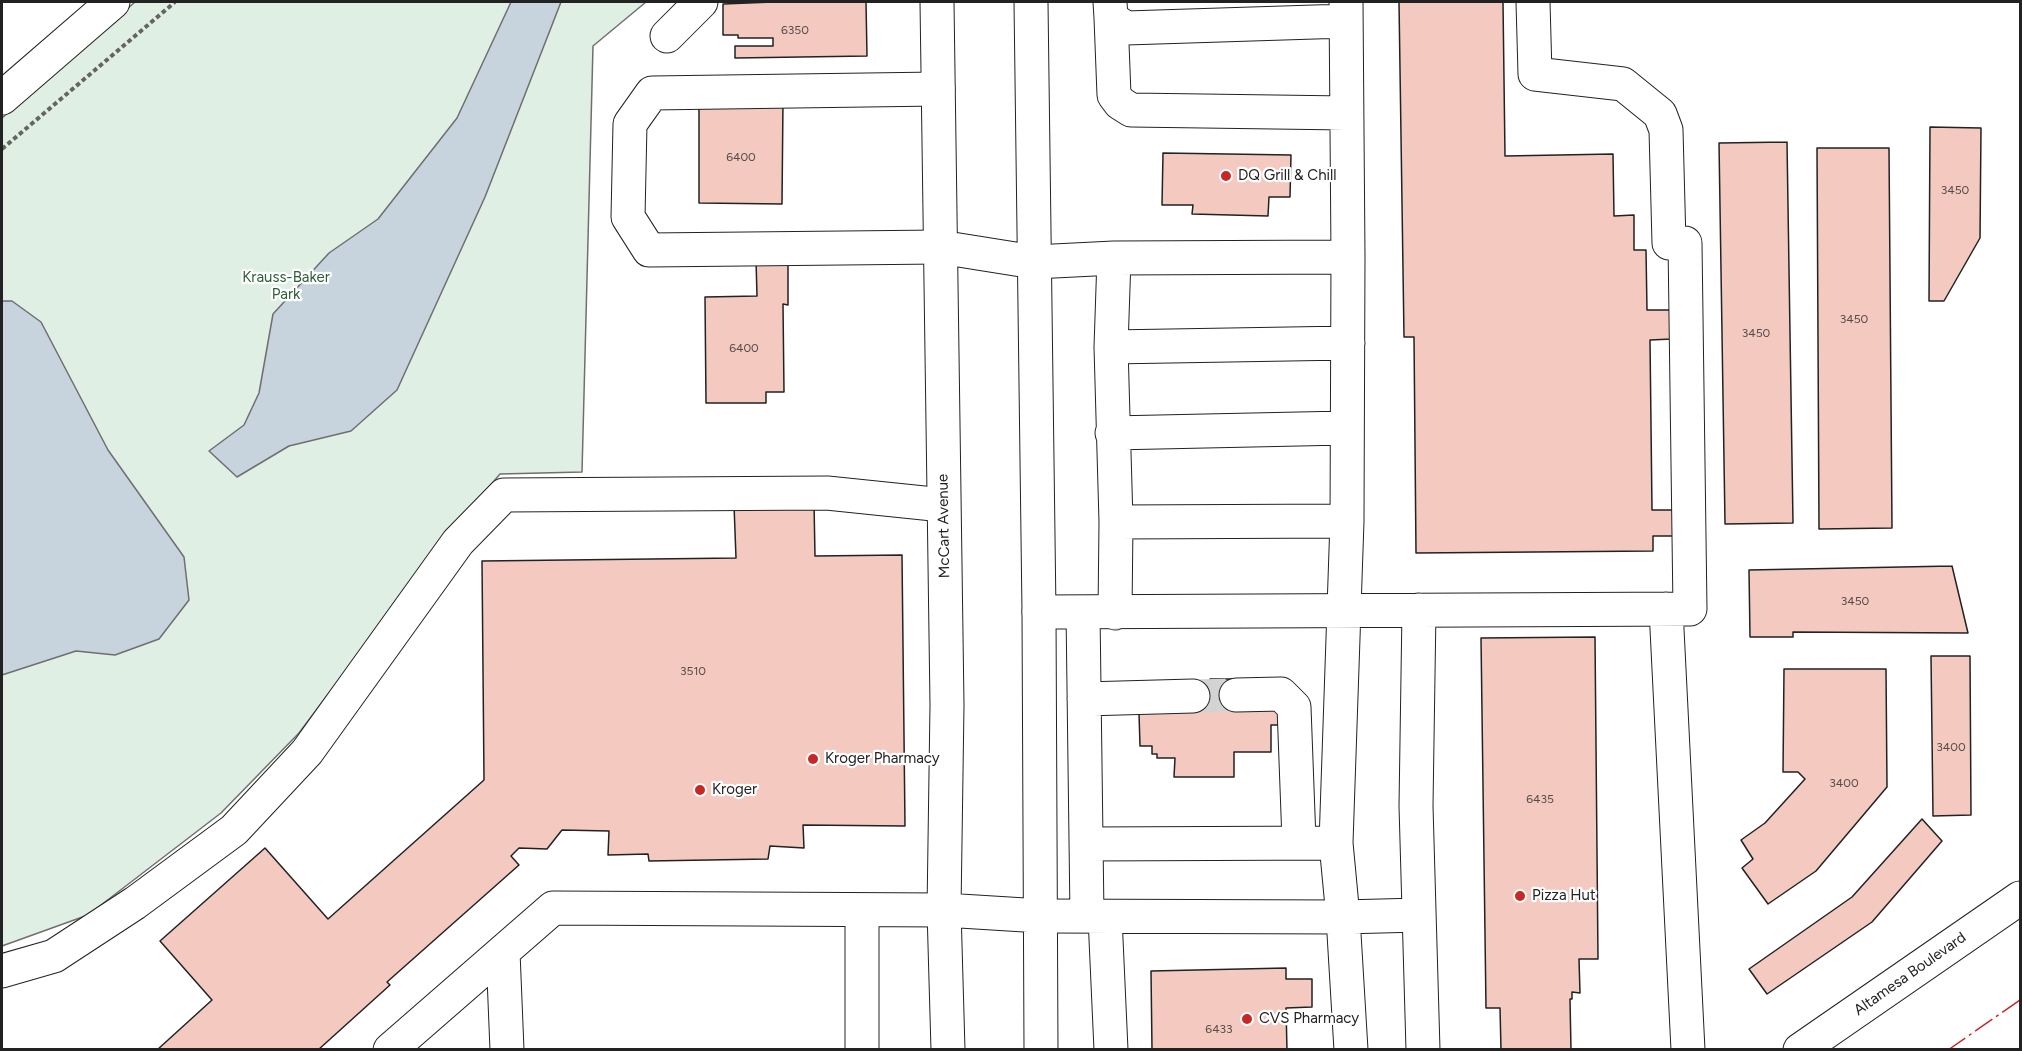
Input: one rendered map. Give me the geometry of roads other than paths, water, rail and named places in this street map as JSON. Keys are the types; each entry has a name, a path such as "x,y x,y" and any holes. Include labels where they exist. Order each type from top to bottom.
{"main road":[{"path":"2,98 113,2"},
{"path":"667,36 701,2"},
{"name":"McCart Avenue","path":"937,2 947,705 944,910 948,1050"},
{"path":"1031,2 1039,612 1041,1050"},
{"path":"1039,612 1689,609 1685,243 1669,243 1666,130 1660,114 1623,84 1535,74 1533,2"},
{"path":"1347,113 1131,110 1120,103 1114,95 1116,16 1346,11 1347,113 1348,257 1347,520 1336,843 1344,917 1351,1050"},
{"path":"938,89 652,93 630,124 628,217 649,250 940,248 1034,262 1114,258 1348,257"},
{"path":"1114,258 1111,347 1116,522 1115,613"},
{"path":"1111,347 1348,343"},
{"path":"1112,433 1346,428"},
{"path":"2,971 54,956 135,903 234,830 307,752 458,542 504,495 827,493 943,505"},
{"path":"1116,522 1347,520"},
{"path":"1666,609 1688,1050"},
{"path":"1419,610 1416,806 1423,1050"},
{"path":"1083,612 1086,844 1111,1050"},
{"path":"1236,695 1281,694 1294,707 1299,842"},
{"path":"1084,699 1193,696"},
{"path":"1086,844 1336,843"},
{"name":"Altamesa Boulevard","path":"1800,1050 2020,898"},
{"path":"390,1050 553,908 944,910 1041,916 1344,917 1419,915"},
{"path":"862,910 862,1050"},
{"path":"503,952 507,1050"}],"tunnel":[{"path":"1193,696 1236,695"}],"place":[{"name":"DQ Grill & Chill","path":"1226,176"},
{"name":"Kroger Pharmacy","path":"813,759"},
{"name":"Kroger","path":"700,790"},
{"name":"Pizza Hut","path":"1520,896"},
{"name":"CVS Pharmacy","path":"1247,1019"}],"park label":[{"name":"Krauss-Baker Park","path":"286,286"}]}
